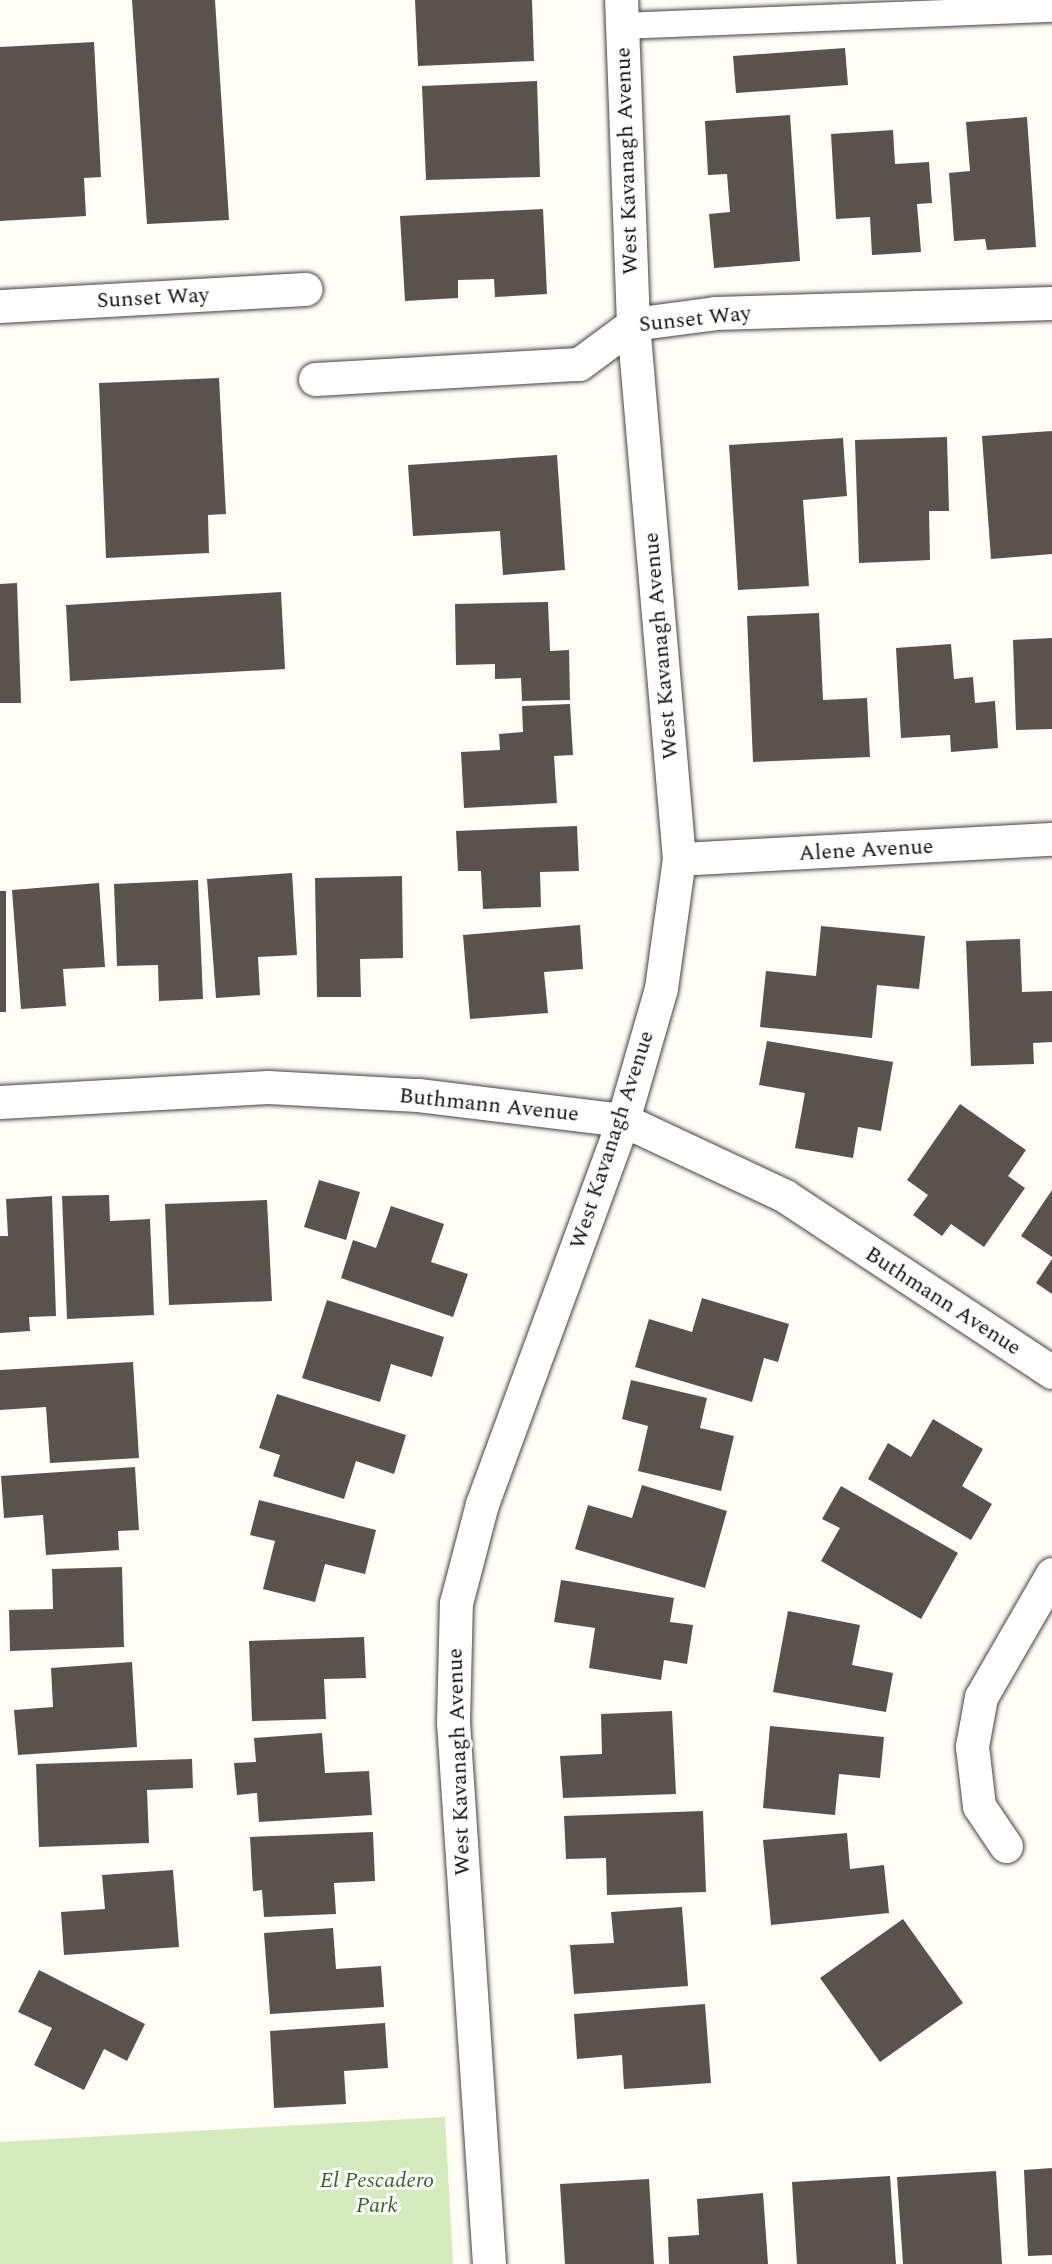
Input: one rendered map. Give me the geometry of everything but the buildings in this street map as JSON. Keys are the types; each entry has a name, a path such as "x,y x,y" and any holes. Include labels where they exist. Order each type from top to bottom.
{"street":[{"name":"West Kavanagh Avenue","path":"489,2264 453,1722 456,1603 482,1504 623,1120 661,988 679,858 633,324 622,13"},
{"name":"Sunset Way","path":"0,306 306,289"},
{"name":"Sunset Way","path":"315,379 579,364 633,324 715,313 1052,303"},
{"name":"Alene Avenue","path":"679,858 1052,838"},
{"name":"Buthmann Avenue","path":"0,1102 268,1087 418,1095 623,1120 785,1196 1052,1372"},
{"path":"1006,1846 979,1806 972,1746 981,1697 1052,1574"}],"lane":[{"path":"622,13 1052,9"}],"green space":[{"name":"El Pescadero Park","path":"445,2117 453,2264 0,2264 0,2142"}]}
